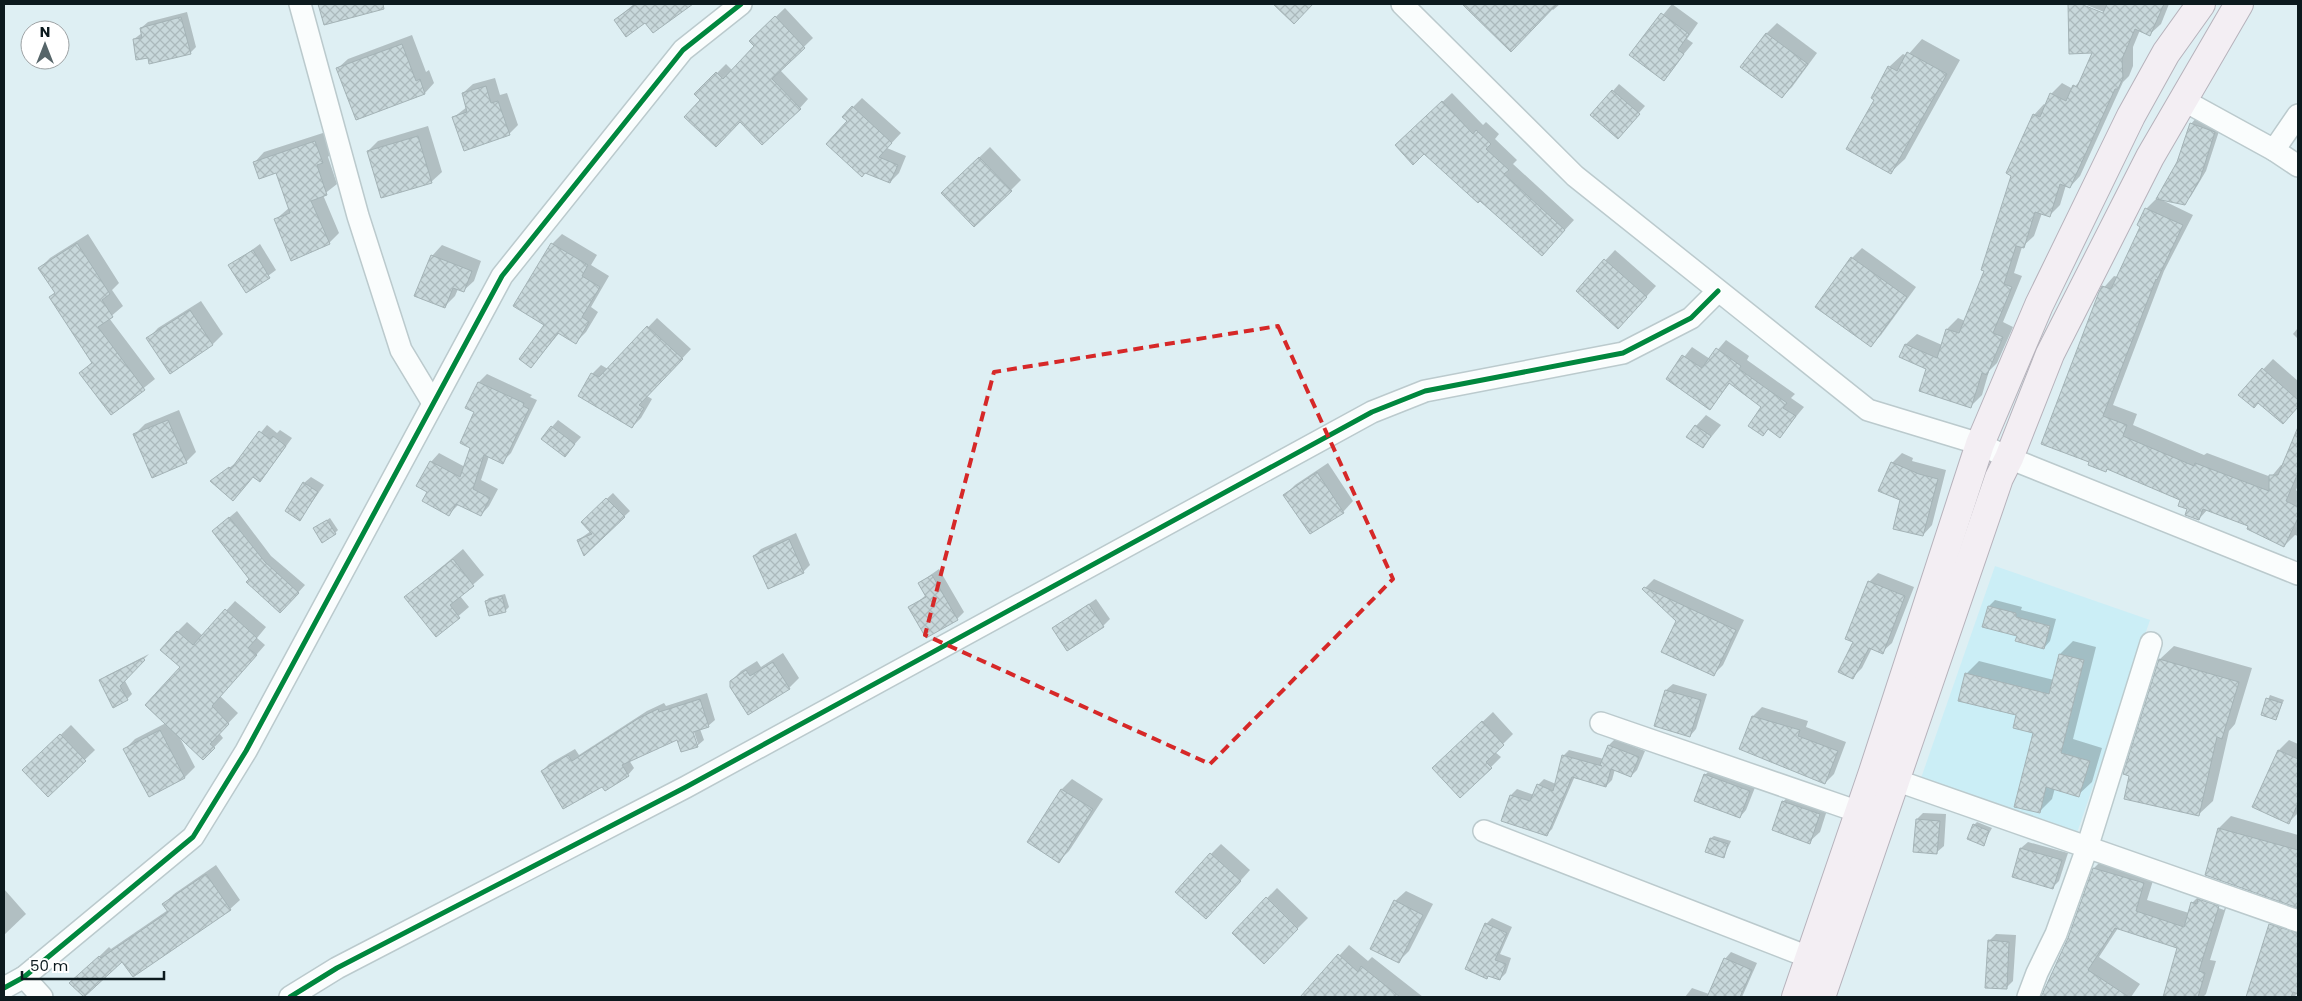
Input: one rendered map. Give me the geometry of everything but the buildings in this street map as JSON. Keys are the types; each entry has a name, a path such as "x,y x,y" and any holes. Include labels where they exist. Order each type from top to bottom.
{"main road":[{"path":"1821,997 1821,961 1859,812 1884,777 1980,444 2039,305 2131,116 2166,53 2201,4"},
{"path":"1796,997 1821,961 1884,777 1999,478 2010,458 2050,354 2150,158 2238,4"}],"street":[{"path":"300,4 358,216 401,350 433,403"},
{"path":"4,988 24,977 193,836 246,751 360,543 502,276 683,50 741,4"},
{"path":"1402,4 1574,176 1868,410 1980,444 2010,458 2298,574"},
{"path":"2182,100 2274,150 2298,166"},
{"path":"2274,150 2298,115"},
{"path":"290,997 337,968 686,787 1372,412 1425,391 1623,353 1691,318 1718,291"},
{"path":"2028,997 2037,973 2056,934 2087,848 2151,643"},
{"path":"1601,723 1859,812"},
{"path":"1884,777 2298,922"},
{"path":"1484,832 1821,961"},
{"path":"24,977 42,997"}],"highlighted area":[{"path":"1278,326 1393,579 1210,764 925,635 994,372"}],"shaded area":[{"path":"1995,566 2150,620 2077,833 1920,781"}],"cycle path":[{"path":"4,988 24,977 193,837 246,751 502,276 683,50 741,4"},
{"path":"290,997 337,968 686,787 1372,412 1425,391 1623,353 1691,318 1718,291"}]}
